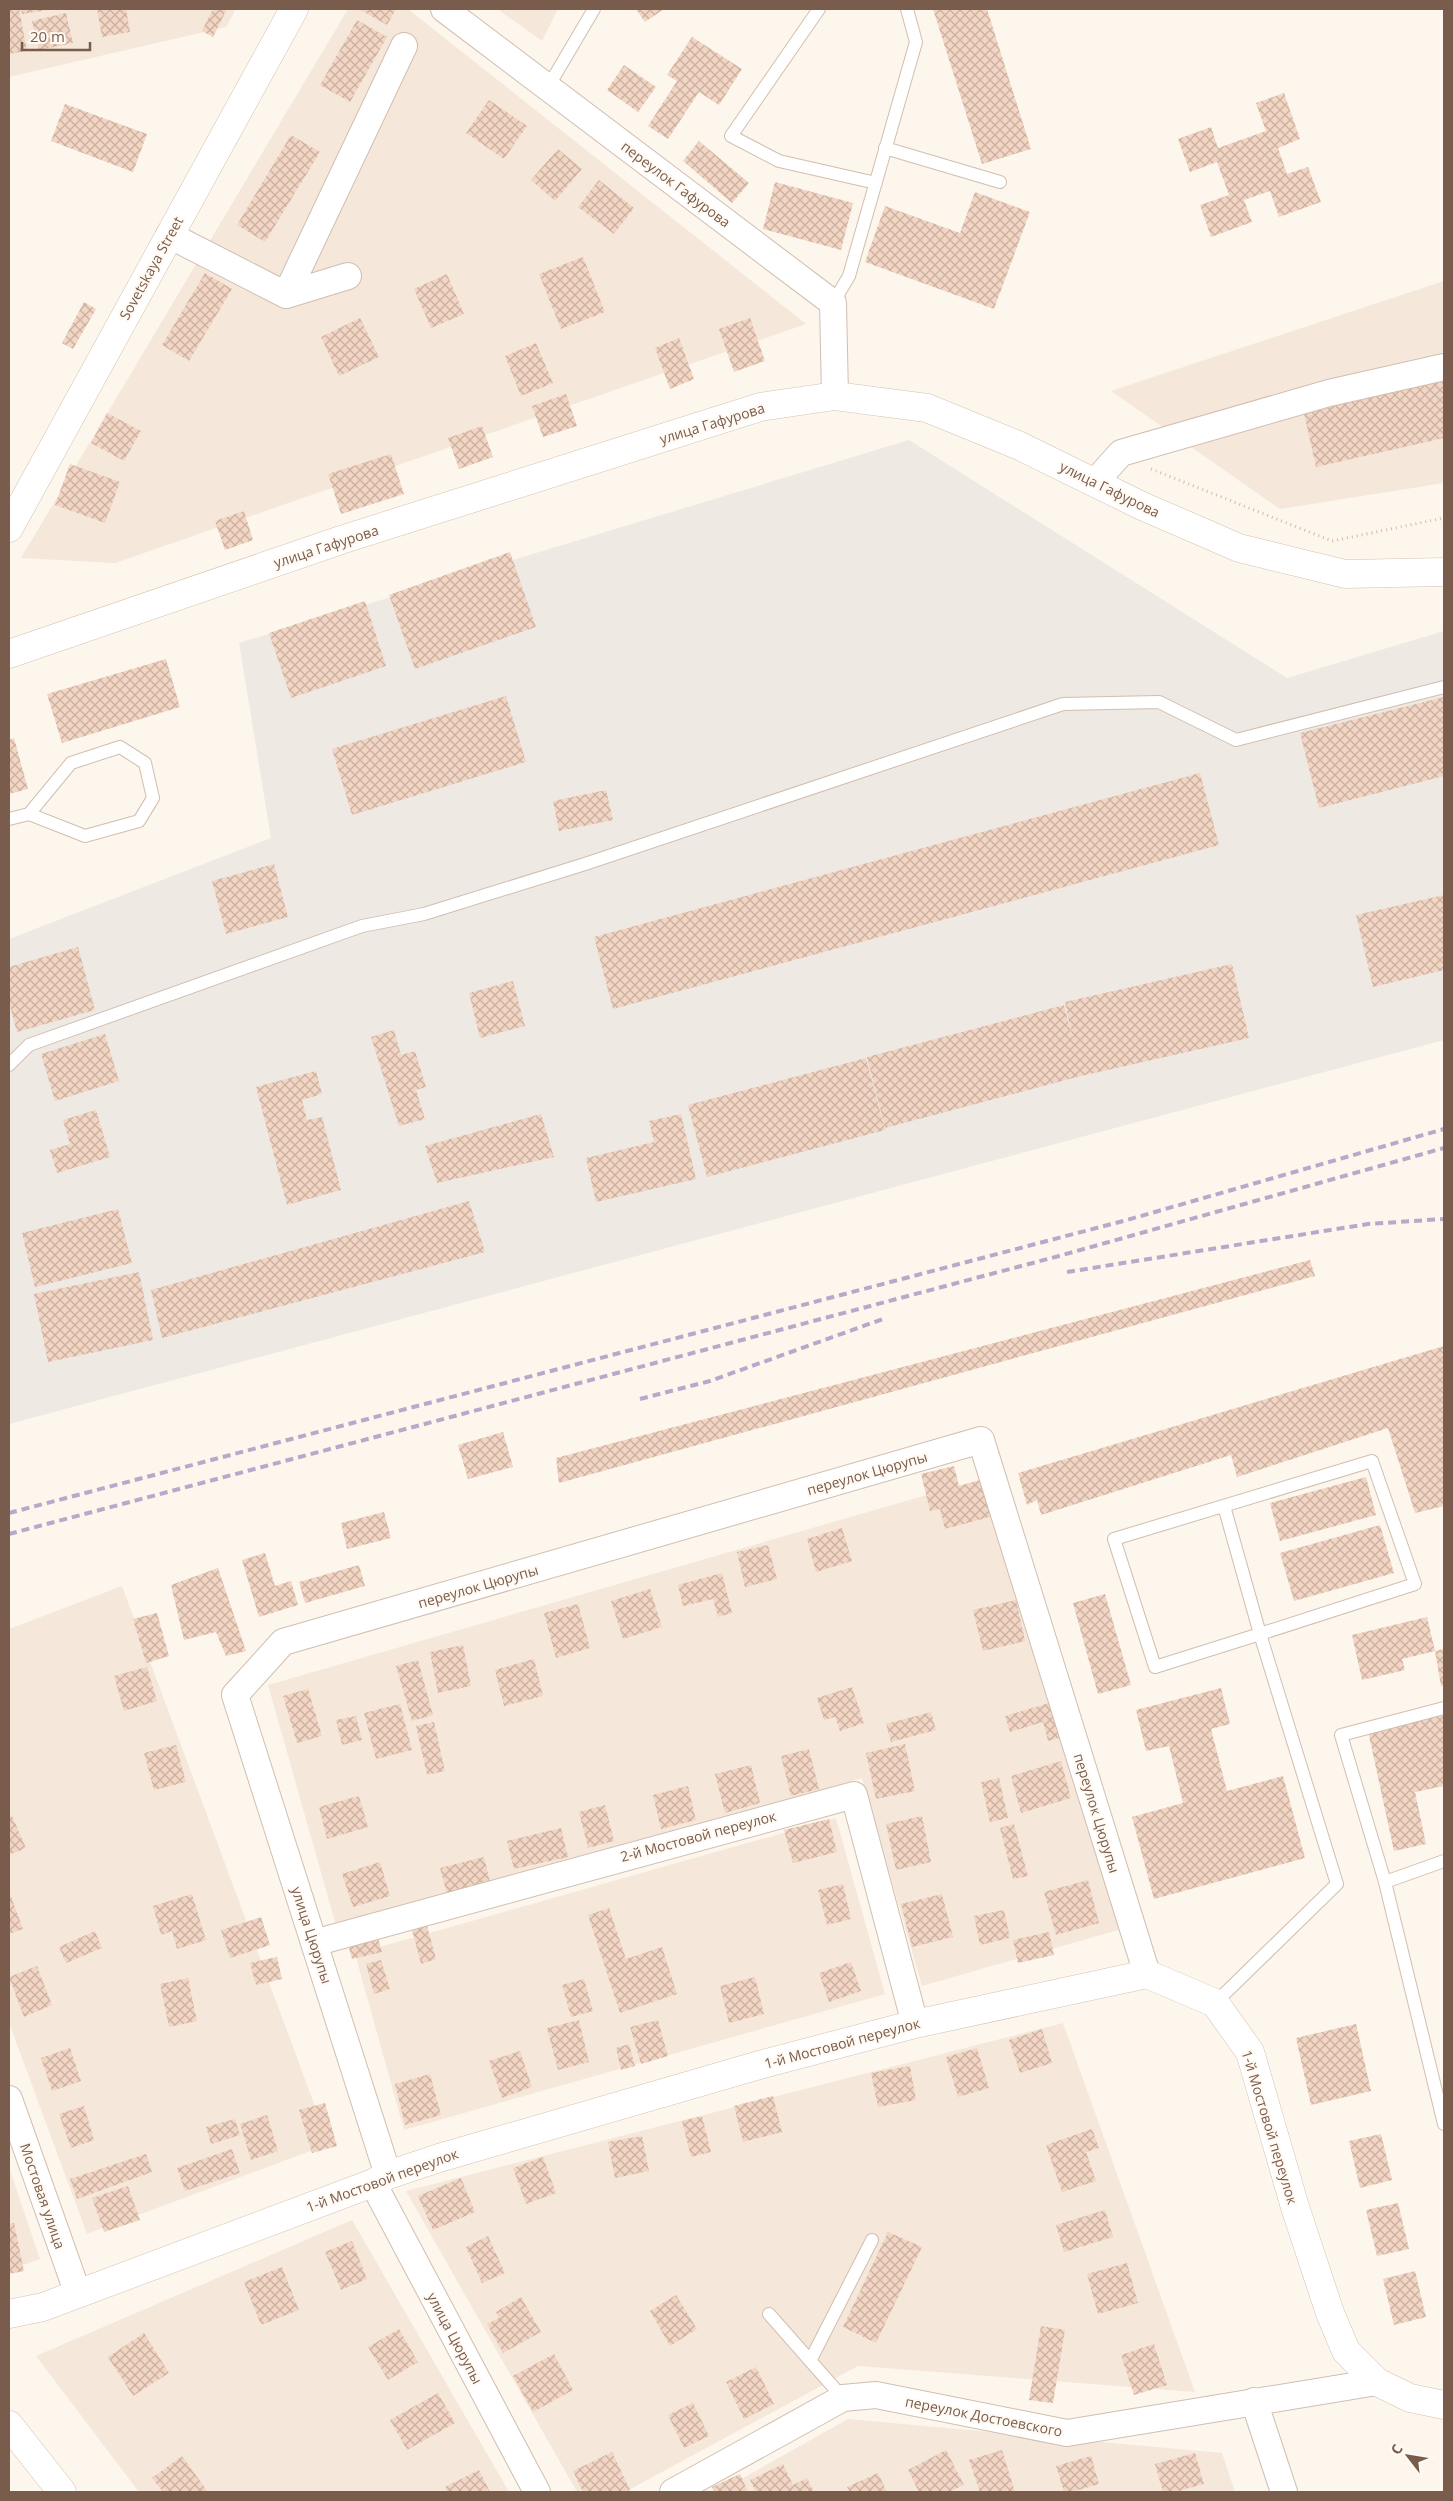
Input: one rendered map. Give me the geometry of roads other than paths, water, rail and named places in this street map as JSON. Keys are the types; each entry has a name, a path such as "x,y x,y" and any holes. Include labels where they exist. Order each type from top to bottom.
{"street":[{"name":"Sovetskaya Street","path":"9,528 294,9"},
{"name":"переулок Гафурова","path":"444,9 833,303"},
{"path":"286,294 404,46"},
{"path":"170,235 286,294 348,276"},
{"path":"833,303 835,396"},
{"path":"1096,482 1121,453 1330,393 1444,367"},
{"name":"улица Гафурова","path":"9,654 342,540 750,410 835,396 927,408 1020,446 1142,506 1239,548 1346,574 1444,572"},
{"name":"переулок Цюрупы","path":"236,1695 283,1642 981,1440 1147,1974"},
{"name":"улица Цюрупы","path":"236,1695 314,1943 381,2179 537,2492"},
{"name":"2-й Мостовой переулок","path":"314,1943 854,1795 915,2024"},
{"path":"1147,1974 1215,2003"},
{"name":"1-й Мостовой переулок","path":"9,2314 43,2307 439,2158 763,2064 915,2024 1147,1974"},
{"name":"1-й Мостовой переулок","path":"1215,2003 1250,2052 1295,2207 1330,2313 1346,2351 1376,2382 1410,2398 1444,2405"},
{"name":"Мостовая улица","path":"9,2098 78,2294"},
{"name":"переулок Достоевского","path":"673,2492 842,2398 876,2395 1067,2433 1376,2382"},
{"path":"1254,2401 1284,2492"},
{"path":"14,2439 62,2492"}],"lane":[{"path":"548,88 594,9"},
{"path":"819,9 731,136 779,161 876,183"},
{"path":"833,303 849,276 916,42 907,9"},
{"path":"885,148 1000,182"},
{"path":"9,1065 29,1045 362,926 424,914 585,864 1063,704 1159,702 1236,740 1444,687"},
{"path":"9,820 29,814 70,763 120,747 145,763 153,798 139,821 85,836 29,814"},
{"path":"1372,1461 1415,1584 1260,1634 1155,1667 1114,1539 1372,1461"},
{"path":"1215,2003 1337,1884 1260,1634 1224,1506"},
{"path":"1444,1708 1341,1735 1385,1882 1444,2124"},
{"path":"1385,1882 1444,1861"},
{"path":"810,2361 872,2240"},
{"path":"769,2314 842,2398"}],"railway":[{"path":"9,1513 1127,1220 1444,1129"},
{"path":"9,1534 1059,1256 1444,1148"},
{"path":"1067,1272 1368,1224 1444,1219"},
{"path":"640,1399 710,1381 883,1319"}]}
